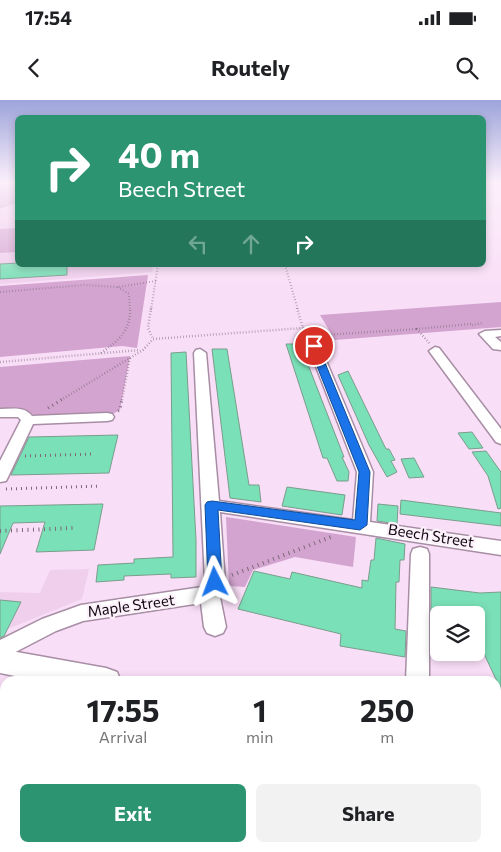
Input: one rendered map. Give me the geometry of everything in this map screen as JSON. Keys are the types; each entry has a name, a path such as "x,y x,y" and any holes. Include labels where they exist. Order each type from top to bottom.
{"main road":[{"path":"0,661 80,676"}],"street":[{"path":"314,346 365,472 360,525"},
{"path":"435,351 501,439"},
{"path":"200,353 212,505 212,587 215,627"},
{"path":"0,413 22,413 28,420"},
{"path":"28,420 106,417"},
{"path":"0,477 28,420"},
{"name":"Beech Street","path":"212,505 360,525 501,548"},
{"path":"417,676 420,554"},
{"name":"Maple Street","path":"0,651 49,625 81,613 194,597 212,587"}],"lane":[{"path":"501,332 485,334 498,346 501,346"}],"path":[{"path":"153,339 148,328 158,267"},
{"path":"286,267 304,328"},
{"path":"0,292 86,285 118,287 156,281"},
{"path":"100,353 124,337 131,317 129,294 118,287"},
{"path":"28,420 130,356 143,350 153,339 304,328 324,335 471,324"},
{"path":"418,329 435,351"},
{"path":"0,362 143,350"},
{"path":"106,417 120,410 130,356"},
{"path":"10,456 94,454"},
{"path":"0,489 101,486"},
{"path":"212,587 360,525"},
{"path":"0,531 74,528"}],"shaded area":[{"path":"0,218 15,218 15,267 153,267 152,272 0,284"},
{"path":"15,228 15,252 0,253 0,229"},
{"path":"148,275 137,348 122,346 0,357 0,286"},
{"path":"501,302 501,327 335,340 320,315"},
{"path":"130,356 120,410 107,417 35,415 7,408 0,410 0,367"},
{"path":"226,517 356,537 353,567 295,557 253,570 245,587 229,586"},
{"path":"89,569 82,599 0,632 0,592 40,593 50,570"}],"building":[{"path":"15,263 15,267 67,267 67,275 0,279 0,264"},
{"path":"286,344 300,344 344,457 342,457 349,472 348,481 337,481 327,458 323,458"},
{"path":"212,349 227,349 249,485 259,485 261,502 230,498"},
{"path":"186,352 196,540 196,577 171,578 171,574 124,576 124,580 96,582 98,565 134,563 134,559 173,557 171,353"},
{"path":"348,371 386,449 389,449 395,460 391,461 397,472 387,477 369,445 338,375"},
{"path":"472,432 483,448 469,449 458,433"},
{"path":"118,435 109,473 11,475 29,437"},
{"path":"486,451 501,472 501,508 498,509 488,476 472,452"},
{"path":"414,458 424,477 409,478 401,459"},
{"path":"287,487 345,495 342,515 282,506"},
{"path":"401,500 501,513 501,526 400,514"},
{"path":"103,504 94,550 36,552 45,522 13,523 0,554 0,506"},
{"path":"378,504 398,506 397,524 377,521"},
{"path":"376,538 405,544 404,560 400,560 399,582 396,582 395,629 406,631 405,657 340,646 341,634 238,609 254,571 290,579 292,572 362,588 362,580 368,581 371,560 374,560"},
{"path":"431,587 480,593 501,592 501,676 494,676 485,656 485,606 431,606"},
{"path":"0,600 21,602 4,636 0,638"}],"route":[{"path":"215,582 212,505 360,525 365,472 314,346"}]}
